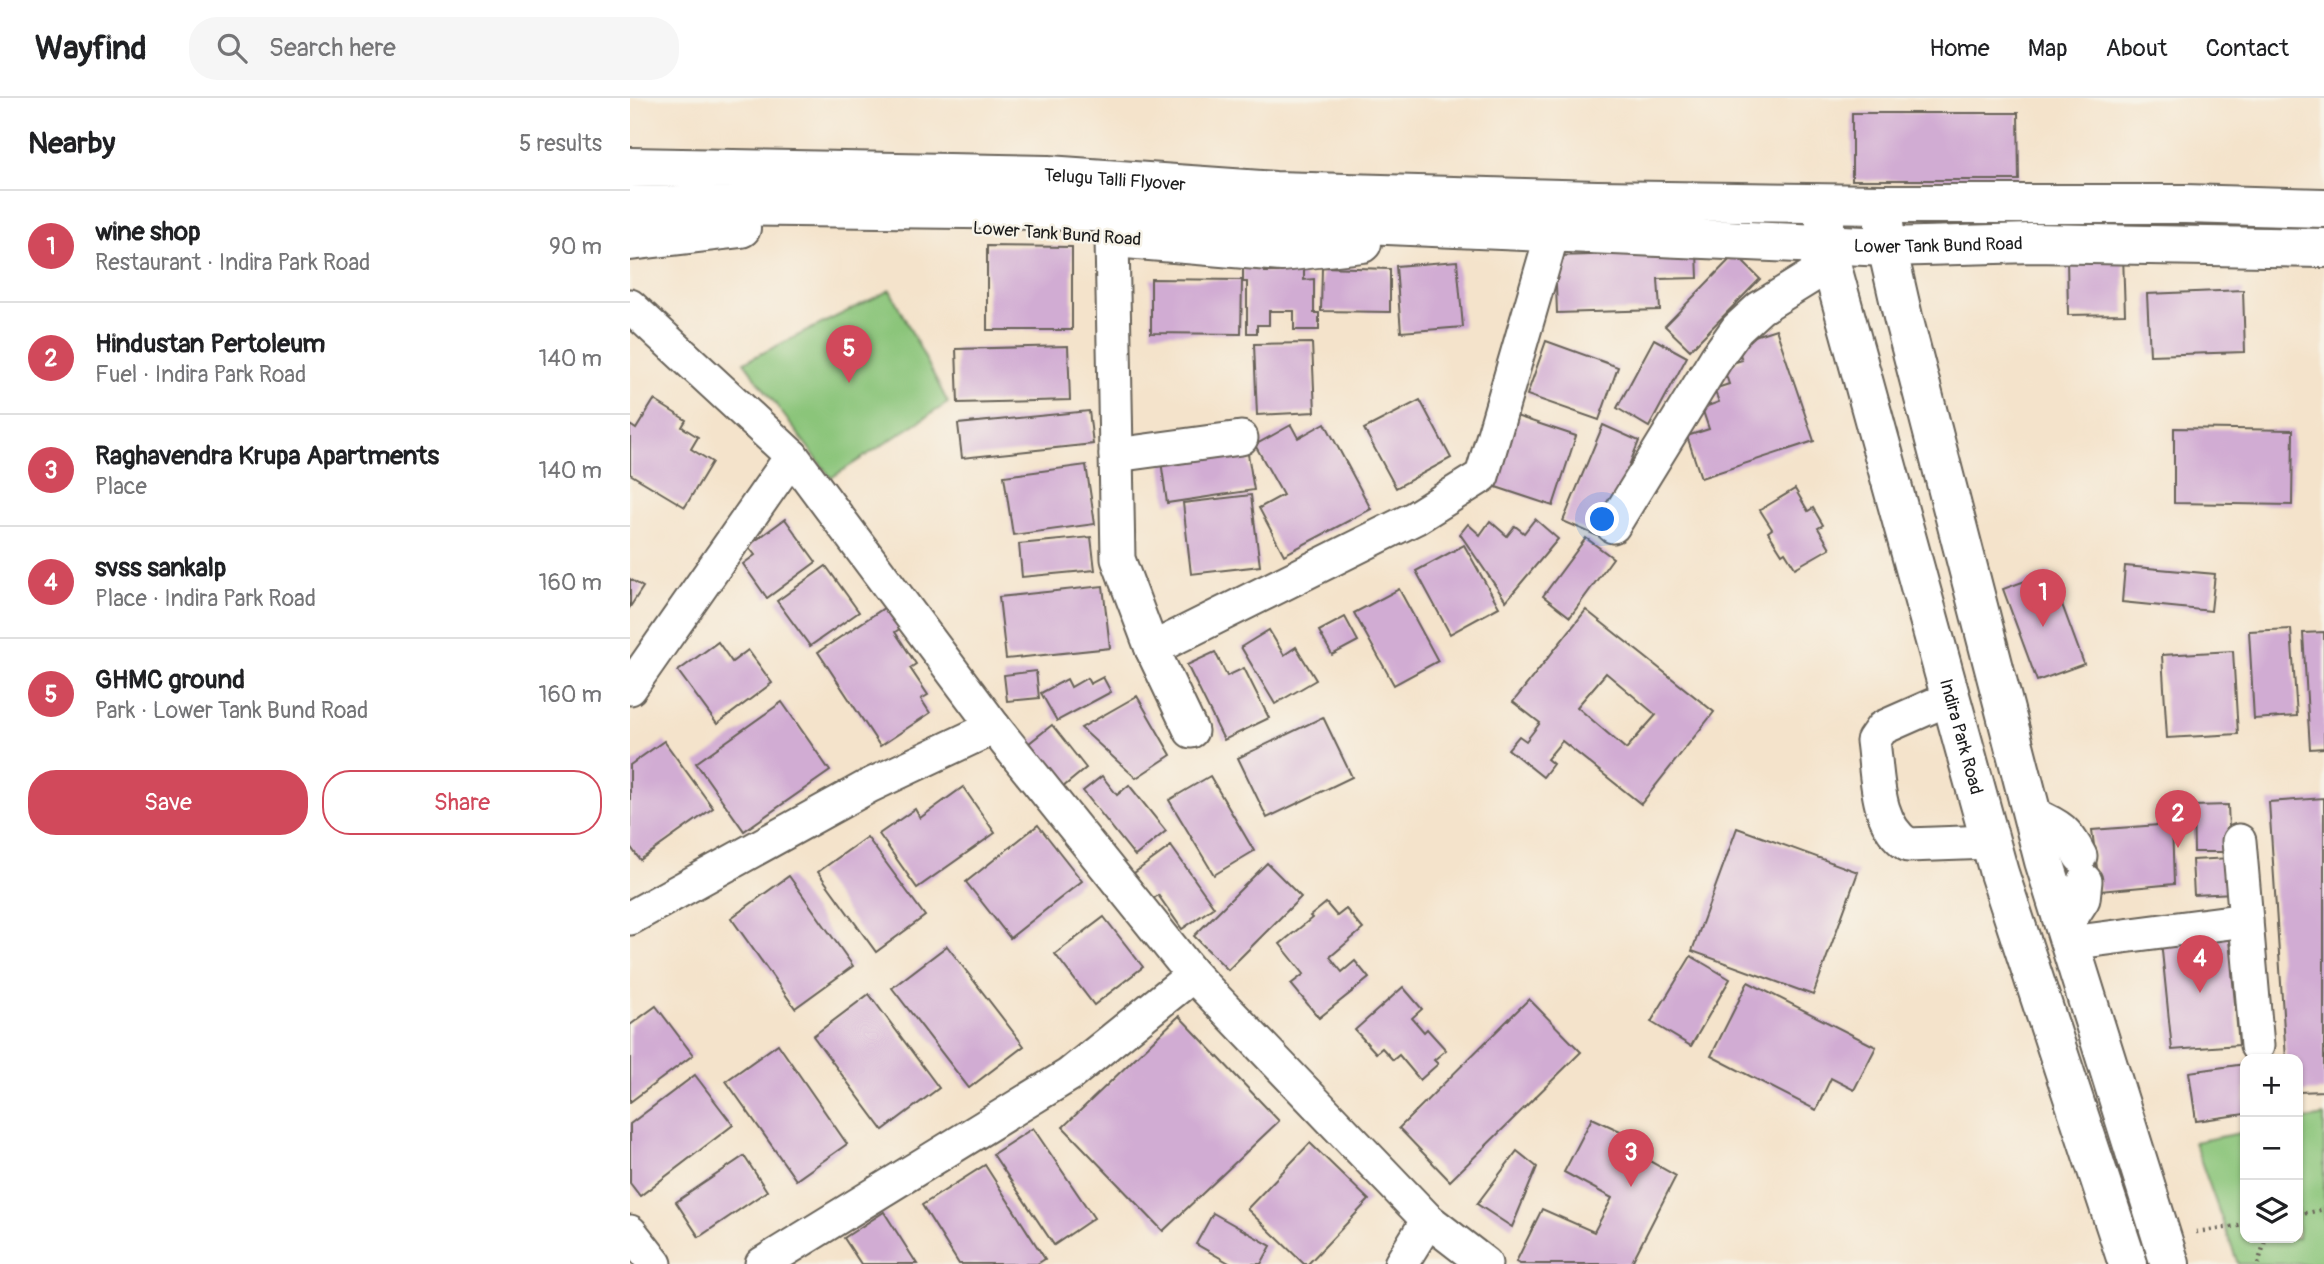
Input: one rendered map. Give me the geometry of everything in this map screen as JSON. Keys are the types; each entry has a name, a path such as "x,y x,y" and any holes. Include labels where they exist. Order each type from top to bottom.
{"main road":[{"name":"Telugu Talli Flyover","path":"630,167 1048,175 1275,191 1597,200 1825,202"},
{"path":"1825,202 2185,204 2324,208"},
{"name":"Indira Park Road","path":"1825,202 1828,253 1990,842 2128,1264"},
{"path":"1882,204 1887,247 1903,317 2044,862 2165,1250"},
{"name":"Telugu Talli Flyover","path":"630,205 1046,210 1553,231"},
{"name":"Lower Tank Bund Road","path":"630,241 719,229 837,223 920,225 1282,252 1483,229"},
{"name":"Lower Tank Bund Road","path":"1553,231 1828,253 1887,247 2032,243 2324,248"}],"street":[{"path":"1152,649 1415,518 1482,476 1553,231"},
{"path":"1112,238 1118,559 1152,649 1191,731"},
{"path":"1613,526 1737,329 1828,253"},
{"path":"630,306 792,456 994,727 1193,975 1428,1220 1485,1264"},
{"path":"1116,455 1241,438"},
{"path":"630,688 792,456"},
{"path":"1950,698 1882,728 1873,741 1882,811 1898,838 1908,845 1990,842"},
{"path":"630,918 869,786 994,727"},
{"path":"2034,815 2057,824 2070,836 2083,869 2083,899 2067,935 2246,920"},
{"path":"2239,841 2257,1046"},
{"path":"762,1264 1069,1075 1193,975"},
{"path":"1401,1264 1428,1220"},
{"path":"630,1232 655,1264"}],"path":[{"path":"2303,1214 2324,1209"},
{"path":"2165,1250 2240,1227"},
{"path":"2258,1264 2264,1243"}],"green space":[{"path":"890,290 948,403 831,478 744,362"},
{"path":"2324,1116 2324,1264 2238,1264 2194,1142 2240,1133 2240,1243 2303,1243 2303,1120"}],"building":[{"path":"1852,113 2018,113 2019,180 1852,180"},
{"path":"987,246 1072,247 1072,330 987,330"},
{"path":"1697,252 1698,278 1658,279 1660,310 1557,313 1555,256"},
{"path":"1735,254 1760,279 1690,350 1665,326"},
{"path":"2123,255 2125,314 2068,315 2067,256"},
{"path":"1457,261 1463,327 1401,332 1396,266"},
{"path":"1278,265 1304,265 1304,280 1314,279 1314,313 1319,313 1319,330 1294,330 1294,311 1269,311 1269,325 1257,325 1257,333 1247,333 1247,282 1243,282 1243,268 1265,268 1265,272 1278,272"},
{"path":"1322,267 1390,269 1390,312 1321,311"},
{"path":"1151,279 1242,280 1241,334 1151,333"},
{"path":"2243,290 2245,352 2150,355 2147,294"},
{"path":"1776,329 1814,441 1701,478 1687,436 1709,429 1702,408 1719,402 1714,389 1729,384 1723,366 1742,360 1736,342"},
{"path":"1654,339 1687,357 1649,427 1617,408"},
{"path":"1546,341 1618,367 1599,420 1527,395"},
{"path":"1312,343 1315,412 1257,415 1254,344"},
{"path":"1068,346 1070,400 958,403 956,349"},
{"path":"654,400 686,420 682,427 698,437 691,449 712,462 685,507 630,474 630,425 636,429"},
{"path":"1420,400 1451,458 1396,488 1364,429"},
{"path":"1089,411 1093,444 962,458 958,424"},
{"path":"1516,416 1576,436 1553,506 1493,486"},
{"path":"1325,423 1371,509 1284,555 1259,508 1283,495 1255,445 1291,425 1298,438"},
{"path":"1603,425 1639,441 1600,537 1563,521"},
{"path":"2174,428 2293,430 2292,505 2174,503"},
{"path":"1247,448 1254,490 1167,503 1161,461"},
{"path":"1086,465 1095,524 1013,535 1004,476"},
{"path":"1795,489 1808,511 1813,508 1823,525 1818,528 1830,548 1795,568 1768,532 1772,529 1760,510"},
{"path":"1251,495 1260,566 1191,574 1183,503"},
{"path":"785,519 816,562 767,598 743,564 755,555 748,546"},
{"path":"1535,519 1558,539 1506,601 1460,534 1468,524 1480,535 1490,521 1507,536 1515,526 1524,533"},
{"path":"1091,537 1095,570 1022,577 1019,544"},
{"path":"1586,538 1613,558 1570,617 1543,596"},
{"path":"1464,545 1499,607 1450,634 1416,571"},
{"path":"826,566 859,612 810,646 777,601"},
{"path":"2125,566 2215,574 2211,611 2122,602"},
{"path":"2050,572 2084,664 2037,681 2003,589"},
{"path":"630,579 643,587 630,607"},
{"path":"1103,586 1110,648 1006,659 999,597"},
{"path":"1399,589 1438,661 1394,685 1354,613"},
{"path":"887,606 901,628 895,632 916,664 910,668 928,695 921,699 930,713 880,746 818,652"},
{"path":"1586,610 1714,712 1641,804 1562,741 1547,759 1553,764 1543,777 1508,749 1519,736 1526,741 1540,723 1513,702","holes":["1606,673 1656,715 1626,749 1577,707"]},
{"path":"1345,617 1358,641 1332,655 1319,631"},
{"path":"2291,629 2297,716 2254,719 2249,631"},
{"path":"1269,630 1284,655 1296,647 1316,680 1275,704 1241,647"},
{"path":"2324,632 2324,748 2310,749 2303,633"},
{"path":"718,642 732,662 748,650 772,683 717,724 678,671"},
{"path":"2233,651 2238,734 2167,738 2162,655"},
{"path":"1215,652 1227,676 1244,668 1269,718 1224,740 1187,665"},
{"path":"1036,671 1039,698 1007,701 1004,675"},
{"path":"1103,677 1111,692 1057,721 1041,693 1067,679 1071,687 1087,678 1090,684"},
{"path":"1137,696 1171,755 1136,778 1081,728"},
{"path":"782,702 830,771 744,831 696,763"},
{"path":"1323,717 1352,777 1267,818 1238,758"},
{"path":"1052,725 1086,768 1063,787 1028,744"},
{"path":"664,741 713,808 640,860 630,846 630,765"},
{"path":"1102,776 1117,795 1129,785 1166,831 1135,856 1083,791"},
{"path":"1210,776 1254,851 1214,875 1169,800"},
{"path":"963,787 995,833 917,888 879,834 915,809 920,818"},
{"path":"2324,798 2324,1091 2303,1092 2303,1054 2286,1054 2269,802"},
{"path":"2228,805 2230,852 2194,852 2193,806"},
{"path":"2172,824 2174,884 2100,891 2092,830"},
{"path":"1038,825 1082,881 1010,938 966,882"},
{"path":"1737,828 1858,872 1813,995 1692,951"},
{"path":"867,837 925,916 876,952 818,872"},
{"path":"1171,846 1214,907 1182,929 1158,895 1153,899 1134,873"},
{"path":"2232,858 2234,893 2194,895 2192,860"},
{"path":"1267,863 1301,897 1228,970 1194,936"},
{"path":"789,876 853,966 795,1008 731,918"},
{"path":"1326,903 1337,916 1346,909 1363,929 1330,957 1342,972 1355,961 1369,978 1319,1018 1291,984 1304,974 1280,944"},
{"path":"1104,917 1143,967 1094,1005 1055,954"},
{"path":"2228,930 2239,1045 2172,1050 2161,941"},
{"path":"947,946 1024,1046 969,1088 892,988"},
{"path":"1691,956 1730,979 1691,1046 1651,1022"},
{"path":"1748,982 1876,1047 1854,1090 1831,1078 1816,1110 1711,1056"},
{"path":"1403,987 1422,1009 1412,1018 1424,1032 1427,1029 1446,1050 1434,1060 1438,1064 1420,1080 1399,1055 1393,1060 1382,1048 1376,1053 1355,1030"},
{"path":"869,994 939,1088 883,1130 813,1036"},
{"path":"1529,999 1581,1052 1450,1181 1399,1128"},
{"path":"656,1006 693,1055 630,1102 630,1025"},
{"path":"1179,1016 1279,1121 1163,1231 1063,1127"},
{"path":"778,1044 847,1144 796,1180 726,1081"},
{"path":"2240,1065 2240,1115 2196,1121 2189,1072"},
{"path":"695,1075 733,1125 640,1196 630,1183 630,1124"},
{"path":"1592,1118 1631,1136 1619,1154 1629,1160 1637,1148 1650,1156 1648,1160 1676,1176 1631,1264 1516,1262 1542,1209 1594,1232 1612,1198 1564,1172"},
{"path":"1033,1128 1094,1218 1054,1245 993,1154"},
{"path":"1310,1143 1369,1200 1308,1264 1304,1264 1247,1209"},
{"path":"1517,1151 1537,1167 1512,1227 1477,1204"},
{"path":"744,1156 767,1191 699,1237 676,1202"},
{"path":"985,1165 1045,1259 1037,1264 959,1264 922,1205"},
{"path":"884,1212 917,1264 861,1264 844,1238"},
{"path":"1213,1213 1271,1246 1261,1264 1231,1264 1196,1244"}],"place":[{"name":"GHMC ground","path":"849,383"},
{"name":"wine shop","path":"2043,627"},
{"name":"Hindustan Pertoleum","path":"2178,848"},
{"name":"svss sankalp","path":"2200,993"},
{"name":"Raghavendra Krupa Apartments","path":"1631,1187"}]}
